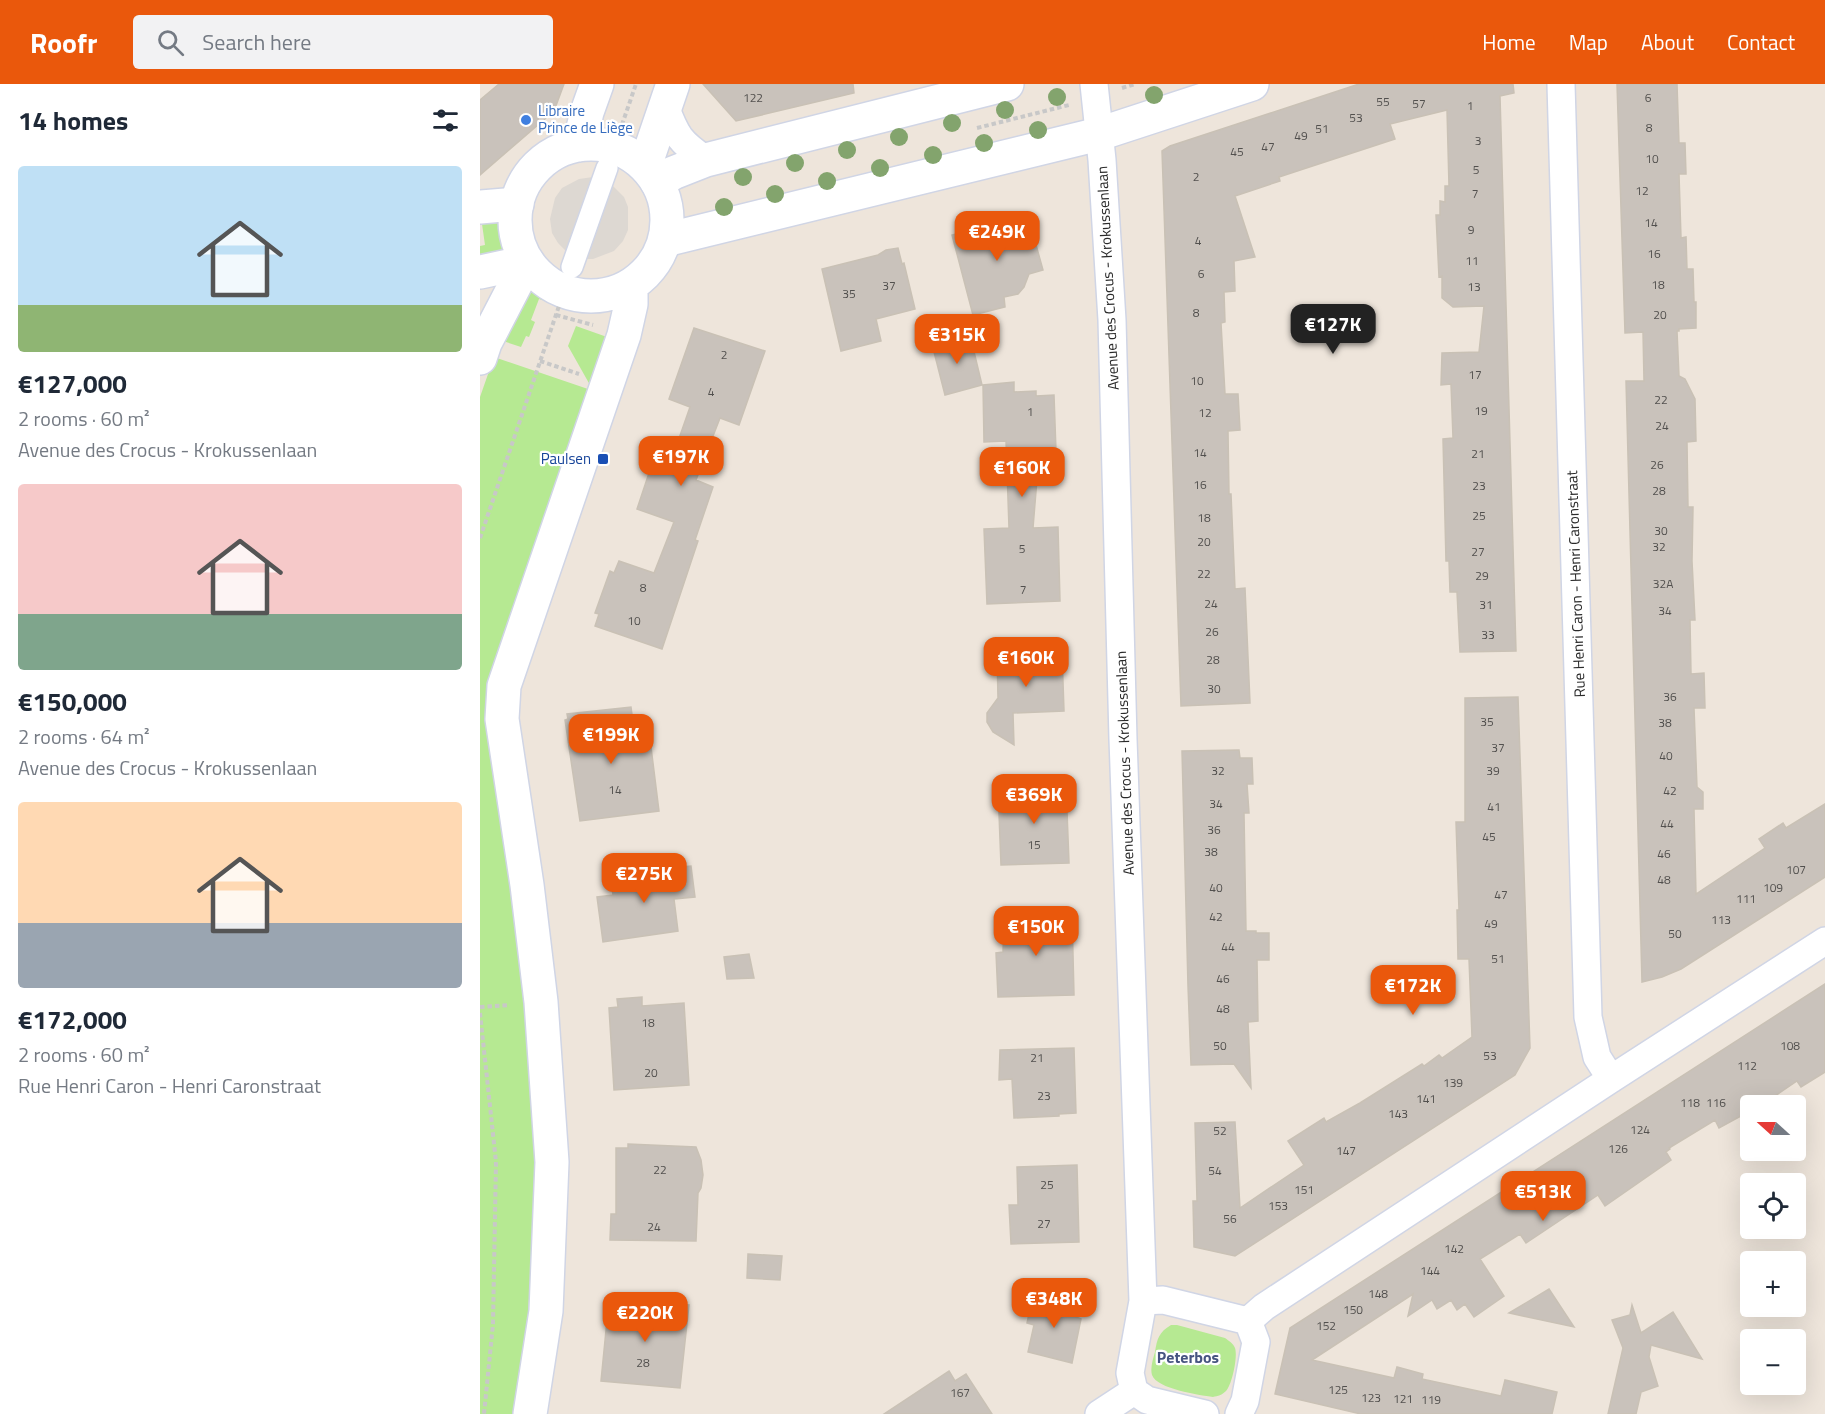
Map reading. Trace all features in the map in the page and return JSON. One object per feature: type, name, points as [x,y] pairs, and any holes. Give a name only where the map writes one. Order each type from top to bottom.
[{"type":"main road","points":[[579,145],[597,84]]},
{"type":"main road","points":[[651,174],[672,173],[706,160],[1007,84]]},
{"type":"main road","points":[[665,240],[1099,134],[1252,84]]},
{"type":"main road","points":[[651,174],[669,95]]},
{"type":"main road","points":[[598,144],[632,155],[651,174],[663,195],[667,210],[665,240],[658,257],[646,273],[631,285],[610,294],[586,297],[564,292],[536,274],[519,246],[515,225],[517,204],[525,182],[539,165],[556,152],[579,145],[598,144]]},
{"type":"main road","points":[[480,207],[517,204]]},
{"type":"main road","points":[[480,272],[527,262]]},
{"type":"main road","points":[[482,338],[527,262]]},
{"type":"main road","points":[[530,1414],[546,1311],[552,1162],[541,1002],[527,885],[502,719],[504,686],[624,335],[632,304],[631,285]]},
{"type":"street","name":"Avenue des Crocus - Krokussenlaan","points":[[1094,84],[1112,320],[1143,1301],[1130,1373],[1134,1391]]},
{"type":"street","name":"Rue Henri Caron - Henri Caronstraat","points":[[1561,84],[1588,1017],[1597,1057],[1611,1079]]},
{"type":"street","points":[[669,95],[672,126],[685,145],[706,160]]},
{"type":"street","points":[[572,267],[607,168]]},
{"type":"street","points":[[1248,1321],[1264,1307],[1825,941]]},
{"type":"street","points":[[1143,1301],[1163,1300],[1248,1321]]},
{"type":"street","points":[[1239,1414],[1245,1401],[1256,1342],[1248,1321]]},
{"type":"street","points":[[1099,1414],[1134,1391],[1147,1400],[1205,1414]]},
{"type":"path","points":[[617,139],[636,84]]},
{"type":"path","points":[[480,538],[560,303]]},
{"type":"path","points":[[556,315],[599,327]]},
{"type":"path","points":[[480,1012],[496,1162],[494,1324],[484,1414]]},
{"type":"green space","points":[[481,217],[500,224],[505,240],[501,253],[480,261],[480,246],[485,245]]},
{"type":"green space","points":[[537,287],[555,296],[552,303],[539,299],[531,320],[535,322],[529,337],[526,336],[521,347],[500,340],[529,288]]},
{"type":"green space","points":[[576,326],[607,337],[590,385],[568,346]]},
{"type":"green space","points":[[494,357],[588,389],[488,685],[488,740],[528,974],[538,1153],[528,1315],[517,1414],[480,1414],[480,397]]},
{"type":"green space","points":[[1171,1325],[1225,1338],[1233,1345],[1236,1352],[1234,1370],[1228,1388],[1220,1395],[1213,1397],[1179,1391],[1155,1380],[1151,1369],[1159,1336]]},
{"type":"shaded area","points":[[593,177],[610,183],[624,197],[628,207],[628,230],[623,241],[614,251],[593,259],[586,259],[582,270],[572,267],[567,252],[552,233],[550,219],[555,198],[562,188],[579,179]]},
{"type":"building","points":[[499,84],[564,84],[554,111],[480,175],[480,100]]},
{"type":"building","points":[[703,84],[853,84],[854,93],[736,121]]},
{"type":"building","points":[[1359,84],[1513,84],[1514,93],[1500,96],[1516,651],[1460,652],[1457,592],[1450,592],[1449,561],[1446,561],[1443,439],[1453,438],[1451,384],[1441,385],[1442,353],[1479,352],[1484,306],[1453,307],[1442,298],[1436,215],[1440,215],[1440,201],[1445,202],[1445,186],[1449,186],[1447,110],[1390,124],[1395,139],[1279,177],[1280,181],[1235,196],[1255,257],[1234,261],[1235,291],[1224,292],[1225,322],[1221,323],[1225,394],[1238,394],[1240,430],[1228,431],[1229,494],[1231,494],[1235,589],[1245,588],[1250,703],[1181,706],[1162,151],[1170,146]]},
{"type":"building","points":[[1617,84],[1677,84],[1679,143],[1685,143],[1686,174],[1679,174],[1681,238],[1686,237],[1687,269],[1693,269],[1696,328],[1677,331],[1679,376],[1685,379],[1695,399],[1696,441],[1687,442],[1688,507],[1693,507],[1692,561],[1695,620],[1690,620],[1691,674],[1704,673],[1705,708],[1694,708],[1697,787],[1703,792],[1703,809],[1694,809],[1696,894],[1765,848],[1759,839],[1783,823],[1786,828],[1825,804],[1825,877],[1681,969],[1642,982],[1626,381],[1644,381],[1643,332],[1625,333]]},
{"type":"building","points":[[1028,216],[1043,270],[1029,274],[1024,287],[1018,294],[1004,297],[1005,307],[973,315],[952,235]]},
{"type":"building","points":[[898,248],[915,309],[876,319],[881,341],[841,351],[822,269]]},
{"type":"building","points":[[694,328],[765,351],[739,425],[720,418],[696,480],[713,487],[695,540],[698,541],[662,649],[595,626],[599,614],[595,613],[610,571],[614,573],[619,561],[654,573],[674,522],[637,509],[652,464],[668,470],[690,407],[669,399]]},
{"type":"building","points":[[970,335],[982,385],[945,395],[932,344]]},
{"type":"building","points":[[1014,382],[1014,392],[1036,391],[1036,396],[1054,395],[1057,479],[1037,479],[1033,528],[1058,527],[1060,601],[987,604],[984,529],[1009,528],[1006,441],[984,442],[983,385]]},
{"type":"building","points":[[1048,650],[1048,653],[1062,653],[1064,711],[1013,713],[1014,745],[993,732],[987,722],[987,713],[998,698],[997,655],[1016,656],[1016,651]]},
{"type":"building","points":[[1518,697],[1530,1048],[1515,1075],[1235,1256],[1194,1247],[1193,1201],[1197,1201],[1195,1123],[1235,1122],[1240,1208],[1304,1165],[1288,1141],[1324,1118],[1326,1122],[1360,1103],[1422,1064],[1424,1066],[1439,1055],[1442,1058],[1472,1037],[1469,959],[1458,959],[1456,822],[1465,822],[1465,698]]},
{"type":"building","points":[[631,707],[634,730],[649,731],[659,811],[580,821],[565,720],[568,719],[567,714]]},
{"type":"building","points":[[1239,750],[1240,758],[1252,758],[1253,784],[1247,784],[1249,813],[1244,813],[1246,931],[1269,933],[1269,960],[1257,960],[1258,1021],[1248,1022],[1251,1088],[1234,1064],[1191,1065],[1188,986],[1182,751]]},
{"type":"building","points":[[1066,785],[1069,863],[1001,865],[998,788]]},
{"type":"building","points":[[691,866],[695,897],[674,899],[678,931],[603,942],[597,897],[613,895],[611,880]]},
{"type":"building","points":[[1072,914],[1074,995],[998,997],[996,953],[1003,952],[1004,916]]},
{"type":"building","points":[[749,954],[754,978],[727,979],[724,957]]},
{"type":"building","points":[[1825,984],[1825,1072],[1801,1087],[1797,1081],[1776,1095],[1740,1095],[1740,1116],[1719,1128],[1715,1120],[1669,1148],[1666,1152],[1671,1160],[1605,1206],[1598,1195],[1526,1243],[1520,1234],[1480,1259],[1504,1296],[1474,1317],[1465,1304],[1457,1310],[1451,1300],[1437,1309],[1432,1300],[1408,1316],[1413,1294],[1312,1360],[1394,1378],[1397,1367],[1423,1374],[1422,1379],[1501,1396],[1505,1380],[1557,1392],[1552,1414],[1361,1414],[1275,1394],[1290,1328]]},
{"type":"building","points":[[642,997],[642,1006],[684,1003],[689,1085],[614,1090],[609,1008],[618,1007],[617,999]]},
{"type":"building","points":[[1074,1048],[1076,1113],[1014,1118],[1012,1079],[999,1080],[1000,1050]]},
{"type":"building","points":[[628,1144],[696,1147],[703,1175],[698,1193],[696,1241],[610,1240],[611,1214],[616,1214],[616,1148],[628,1148]]},
{"type":"building","points":[[1077,1165],[1079,1242],[1011,1244],[1009,1205],[1018,1205],[1017,1167]]},
{"type":"building","points":[[748,1254],[782,1256],[780,1280],[747,1278]]},
{"type":"building","points":[[1549,1289],[1574,1327],[1509,1313]]},
{"type":"building","points":[[1033,1296],[1078,1306],[1076,1317],[1081,1319],[1072,1363],[1028,1352],[1034,1325],[1027,1323]]},
{"type":"building","points":[[624,1299],[689,1305],[680,1388],[601,1381],[609,1300],[624,1301]]},
{"type":"building","points":[[1632,1305],[1641,1333],[1673,1312],[1702,1359],[1651,1345],[1649,1357],[1658,1386],[1641,1392],[1636,1414],[1608,1414],[1623,1348],[1612,1320],[1630,1315]]},
{"type":"building","points":[[949,1371],[955,1381],[966,1374],[992,1414],[884,1414]]},
{"type":"place","name":"Libraire Prince de Liège","points":[[526,120]]},
{"type":"place","name":"Paulsen","points":[[603,459]]},
{"type":"district","name":"Peterbos","points":[[1188,1357]]}]
